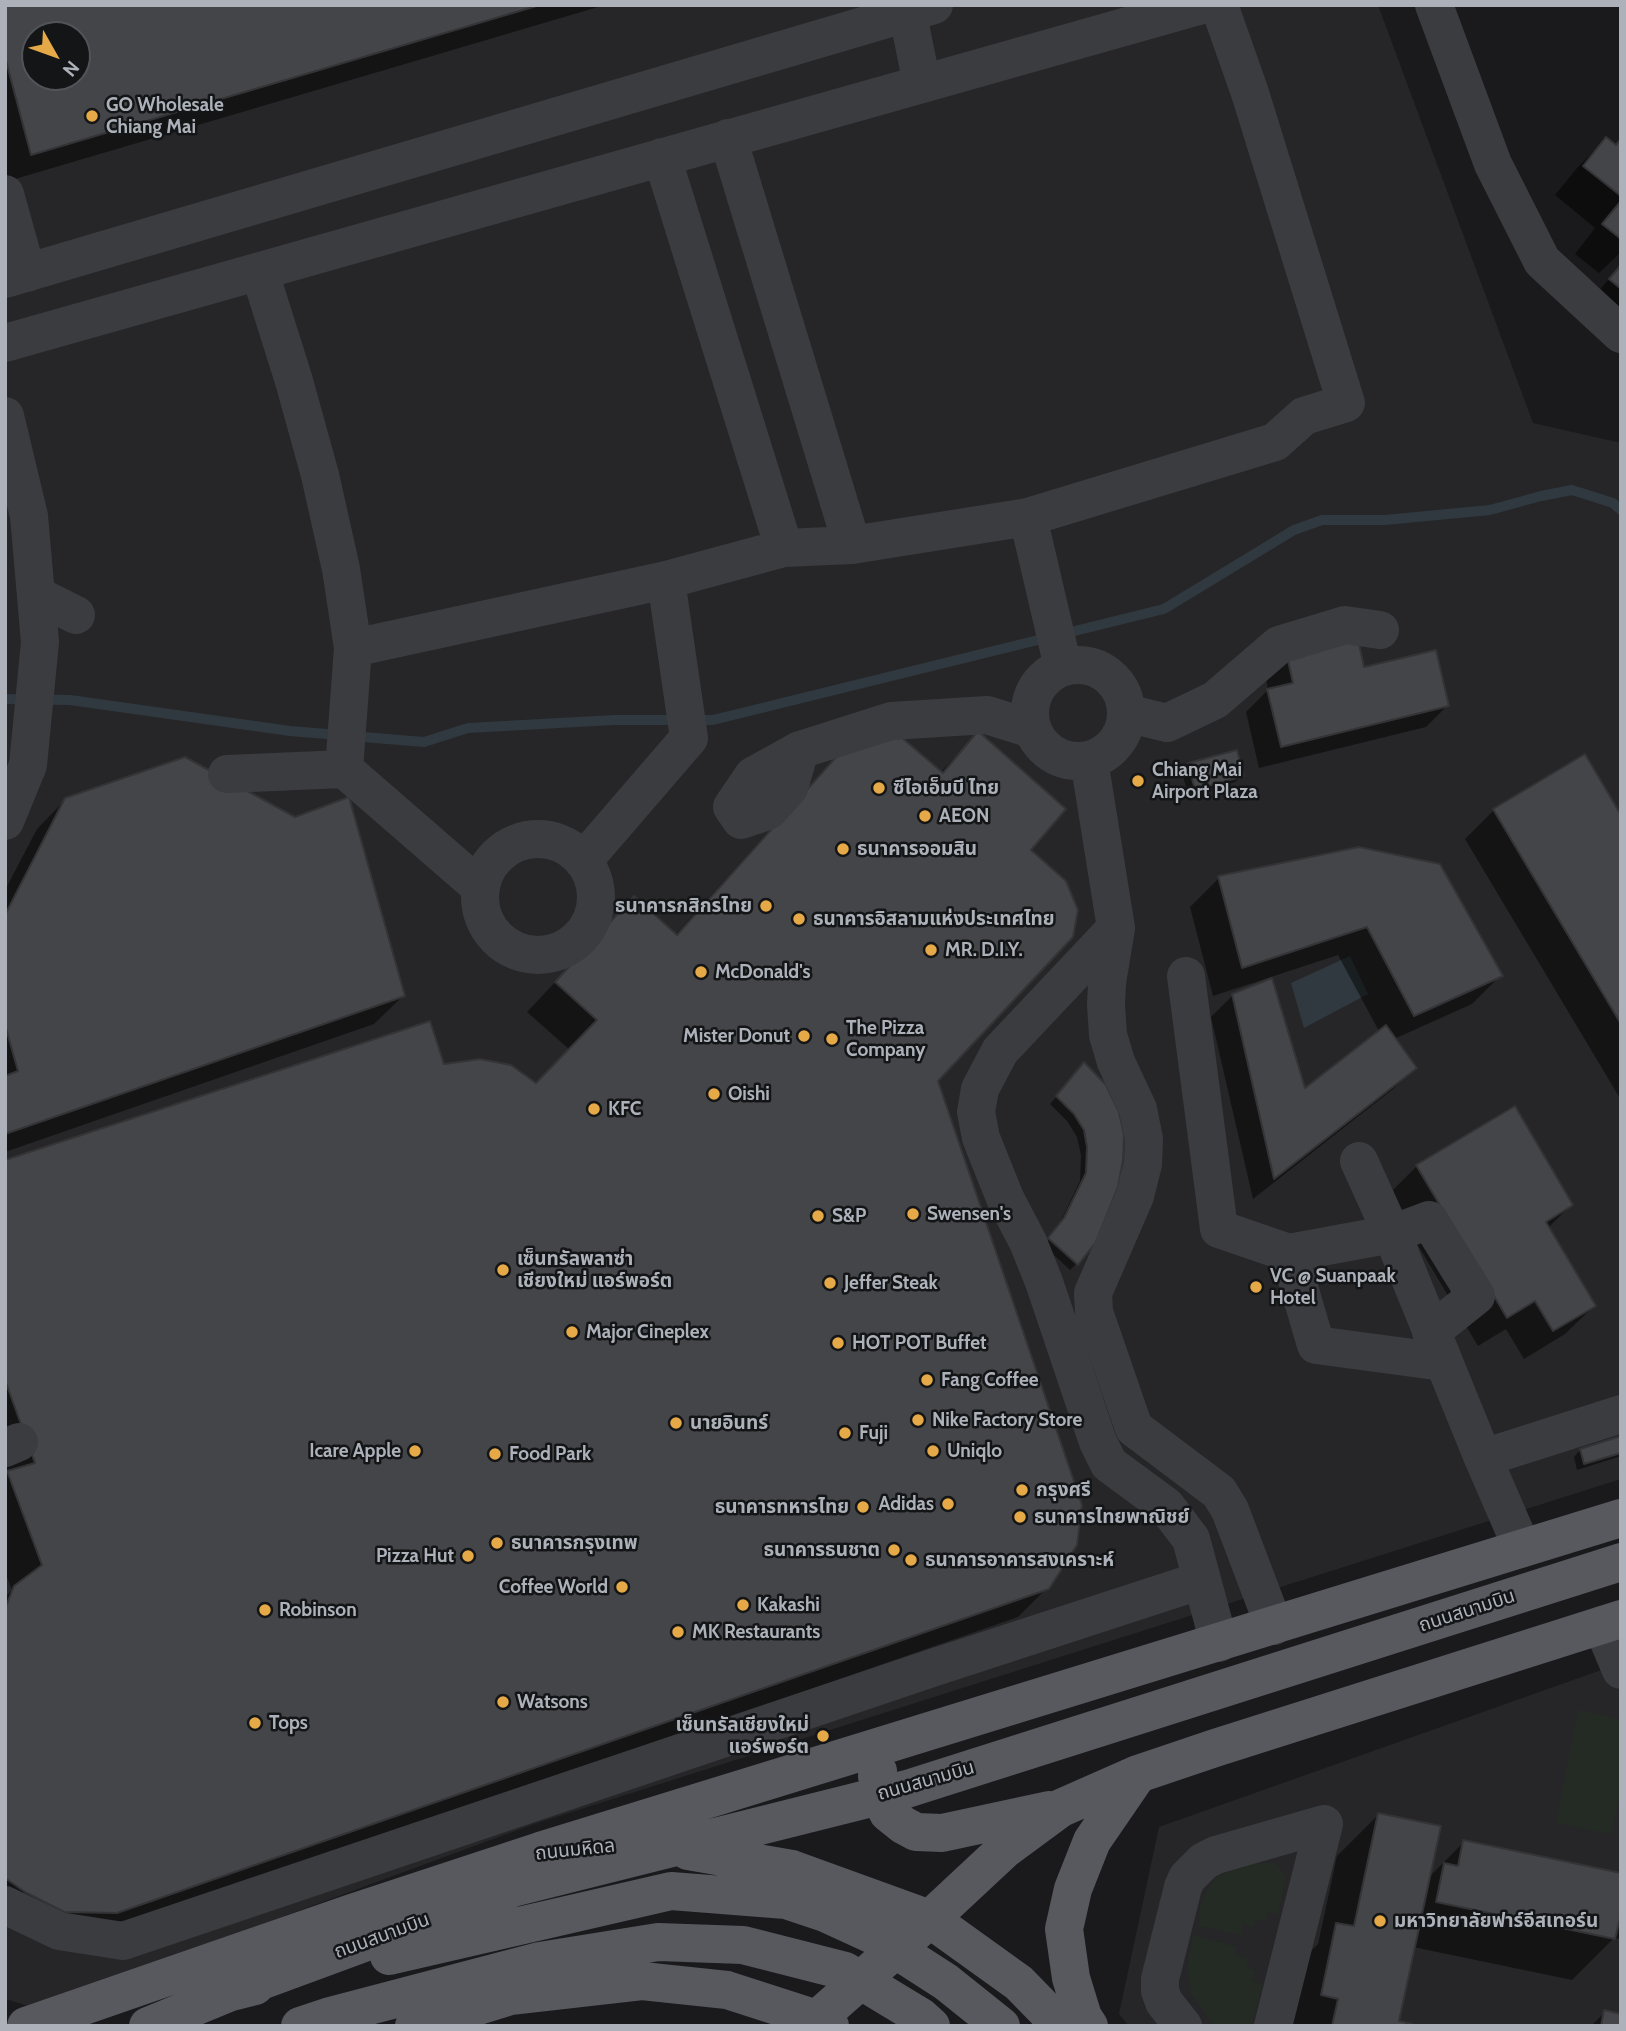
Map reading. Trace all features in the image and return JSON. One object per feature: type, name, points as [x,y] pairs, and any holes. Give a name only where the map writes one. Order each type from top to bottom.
[{"type":"main road","points":[[540,1851],[896,1746],[1621,1518]]},
{"type":"main road","name":"ถนนสนามบิน","points":[[231,1992],[516,1887],[907,1788],[1621,1562]]},
{"type":"main road","points":[[896,1746],[877,1776],[888,1813],[916,1832],[942,1833],[1061,1808],[1138,1774],[1611,1622]]},
{"type":"main road","points":[[817,2020],[782,1958],[792,1868],[843,1793],[896,1746]]},
{"type":"main road","points":[[1089,2026],[1083,2017],[1071,1978],[1064,1929],[1073,1889],[1092,1841],[1138,1774]]},
{"type":"main road","points":[[817,2020],[1004,1850],[1061,1808]]},
{"type":"main road","name":"ถนนมหิดล","points":[[24,2026],[540,1851],[624,1844],[696,1852],[792,1868],[930,1919],[1018,1983],[1061,2026]]},
{"type":"main road","points":[[148,2026],[231,1992],[671,1891],[786,1900],[825,1913],[873,1935],[946,1982],[1001,2026]]},
{"type":"main road","points":[[300,2026],[540,1961],[658,1942],[743,1945],[845,1970],[931,2026]]},
{"type":"main road","points":[[414,2026],[510,1996],[642,1981],[727,1990],[817,2020]]},
{"type":"main road","points":[[5,2021],[24,2026]]},
{"type":"lane","points":[[5,343],[1202,5]]},
{"type":"lane","points":[[352,648],[666,580],[784,548],[852,545],[1028,517],[1275,442],[1304,416],[1346,403],[1250,93],[1219,5]]},
{"type":"lane","points":[[1434,5],[1493,164],[1542,261],[1621,334]]},
{"type":"lane","points":[[5,194],[16,276],[916,8],[922,84]]},
{"type":"lane","points":[[728,138],[852,545]]},
{"type":"lane","points":[[662,157],[784,548]]},
{"type":"lane","points":[[260,273],[295,381],[341,569],[352,648],[344,769]]},
{"type":"lane","points":[[5,416],[29,516],[40,642],[28,765],[5,821]]},
{"type":"lane","points":[[1028,517],[1063,667]]},
{"type":"lane","points":[[583,861],[689,738],[666,580]]},
{"type":"lane","points":[[36,595],[76,615]]},
{"type":"lane","points":[[1126,713],[1167,723],[1215,700],[1279,645],[1345,625],[1380,630]]},
{"type":"lane","points":[[1080,664],[1096,667],[1110,677],[1121,690],[1126,706],[1125,723],[1119,739],[1107,751],[1089,760],[1072,761],[1056,756],[1042,746],[1030,723],[1030,705],[1035,690],[1046,676],[1063,667],[1080,664]]},
{"type":"lane","points":[[800,750],[891,721],[987,715],[1032,729]]},
{"type":"lane","points":[[1089,760],[1116,928],[1107,983],[1108,1035],[1116,1062],[1138,1109],[1144,1139],[1143,1164],[1135,1196],[1093,1293],[1094,1312],[1134,1428],[1219,1492],[1230,1510],[1274,1626]]},
{"type":"lane","points":[[227,774],[344,769],[481,888]]},
{"type":"lane","points":[[544,839],[563,845],[583,861],[593,878],[596,898],[592,919],[581,936],[554,953],[533,956],[514,951],[497,939],[483,917],[480,897],[483,877],[493,860],[505,849],[524,840],[544,839]]},
{"type":"lane","points":[[1116,928],[1000,1051],[980,1089],[976,1112],[981,1138],[1044,1282],[1098,1442],[1109,1464],[1166,1506],[1191,1539],[1219,1643]]},
{"type":"lane","points":[[1186,975],[1219,1229],[1289,1253],[1392,1234],[1429,1220],[1476,1296],[1437,1347]]},
{"type":"lane","points":[[1359,1161],[1522,1548]]},
{"type":"lane","points":[[1289,1253],[1316,1345],[1437,1347]]},
{"type":"lane","points":[[1483,1458],[1621,1414]]},
{"type":"lane","points":[[5,1905],[59,1931],[123,1941],[932,1668],[1202,1580]]},
{"type":"lane","points":[[1611,1622],[1621,1670]]},
{"type":"lane","points":[[1182,2026],[1164,2002],[1160,1979],[1187,1878],[1204,1861],[1228,1850],[1324,1824],[1273,2026]]},
{"type":"lane","points":[[333,1871],[352,1913]]},
{"type":"shaded area","name":"เซ็นทรัลพลาซ่า เชียงใหม่ แอร์พอร์ต","points":[[5,5],[1378,5],[1533,423],[1621,443],[1621,1479],[534,1824],[35,2008],[5,1999]]},
{"type":"shaded area","points":[[1350,956],[1368,994],[1304,1028],[1291,983]]},
{"type":"shaded area","name":"มหาวิทยาลัยฟาร์อีสเทอร์น","points":[[1621,1663],[1621,2026],[1129,2026],[1119,2014],[1159,1827]]},
{"type":"shaded area","points":[[1578,1710],[1621,1719],[1621,1788],[1611,1834],[1556,1823]]},
{"type":"shaded area","points":[[1273,1862],[1286,1878],[1278,1914],[1267,1912],[1265,1921],[1256,1919],[1254,1927],[1243,1925],[1241,1935],[1199,1926],[1200,1905],[1215,1878],[1244,1865]]},
{"type":"shaded area","points":[[1193,1935],[1237,1947],[1235,1955],[1248,1959],[1246,1968],[1255,1970],[1252,1981],[1263,1984],[1251,2026],[1214,2026],[1191,1993],[1187,1970]]},
{"type":"building","name":"GO Wholesale Chiang Mai","points":[[5,5],[540,5],[31,155],[5,57]]},
{"type":"building","points":[[1606,137],[1616,145],[1621,139],[1621,196],[1583,166]]},
{"type":"building","points":[[1621,201],[1621,239],[1602,224]]},
{"type":"building","points":[[1621,265],[1621,289],[1609,279]]},
{"type":"building","points":[[1358,639],[1364,667],[1436,650],[1449,706],[1281,747],[1267,689],[1293,683],[1287,656]]},
{"type":"building","name":"เซ็นทรัลพลาซ่า เชียงใหม่ แอร์พอร์ต","points":[[894,731],[943,773],[978,731],[1066,809],[1031,850],[1066,881],[1078,910],[1073,937],[938,1081],[1082,1505],[1077,1545],[1049,1589],[117,1913],[64,1912],[25,1892],[5,1878],[5,1609],[14,1586],[42,1565],[7,1471],[35,1463],[5,1380],[5,1160],[430,1021],[444,1064],[480,1059],[511,1065],[536,1083],[597,1020],[555,982],[634,896],[677,935],[855,736]]},
{"type":"building","points":[[1237,750],[1244,776],[1195,790],[1188,763]]},
{"type":"building","points":[[1585,754],[1621,815],[1621,1024],[1493,809]]},
{"type":"building","points":[[185,757],[295,817],[349,797],[405,996],[5,1134],[5,1076],[18,1071],[5,1025],[5,915],[65,798]]},
{"type":"building","points":[[1359,847],[1440,864],[1503,976],[1414,1016],[1367,927],[1242,968],[1218,876]]},
{"type":"building","points":[[1272,978],[1305,1088],[1386,1025],[1417,1068],[1274,1179],[1232,994]]},
{"type":"building","points":[[1084,1062],[1106,1085],[1119,1112],[1124,1135],[1118,1187],[1096,1242],[1078,1265],[1048,1238],[1064,1218],[1086,1173],[1087,1147],[1084,1130],[1074,1114],[1056,1096]]},
{"type":"building","points":[[1515,1106],[1573,1205],[1546,1222],[1596,1306],[1553,1331],[1535,1301],[1507,1318],[1416,1165]]},
{"type":"building","points":[[1621,1436],[1621,1453],[1584,1464],[1580,1449]]},
{"type":"building","points":[[1378,1813],[1441,1826],[1399,2021],[1419,2026],[1332,2026],[1338,1999],[1321,1995],[1336,1923],[1354,1926]]},
{"type":"building","points":[[1463,1840],[1621,1873],[1621,1914],[1615,1939],[1436,1902],[1444,1863],[1458,1866]]},
{"type":"building","points":[[1604,2010],[1621,2014],[1621,2026],[1601,2026]]},
{"type":"waterway","points":[[5,699],[70,700],[290,731],[424,742],[468,728],[614,720],[713,720],[1164,609],[1294,530],[1322,520],[1385,520],[1490,510],[1572,490],[1613,503],[1621,510]]},
{"type":"place","name":"GO Wholesale Chiang Mai","points":[[92,116]]},
{"type":"place","name":"Chiang Mai Airport Plaza","points":[[1138,781]]},
{"type":"place","name":"ซีไอเอ็มบี ไทย","points":[[879,788]]},
{"type":"place","name":"AEON","points":[[925,816]]},
{"type":"place","name":"ธนาคารออมสิน","points":[[843,849]]},
{"type":"place","name":"ธนาคารกสิกรไทย","points":[[766,906]]},
{"type":"place","name":"ธนาคารอิสลามแห่งประเทศไทย","points":[[799,919]]},
{"type":"place","name":"MR. D.I.Y.","points":[[931,950]]},
{"type":"place","name":"McDonald's","points":[[701,972]]},
{"type":"place","name":"Mister Donut","points":[[804,1036]]},
{"type":"place","name":"The Pizza Company","points":[[832,1039]]},
{"type":"place","name":"Oishi","points":[[714,1094]]},
{"type":"place","name":"KFC","points":[[594,1109]]},
{"type":"place","name":"Swensen's","points":[[913,1214]]},
{"type":"place","name":"S&P","points":[[818,1216]]},
{"type":"place","name":"เซ็นทรัลพลาซ่า เชียงใหม่ แอร์พอร์ต","points":[[503,1270]]},
{"type":"place","name":"Jeffer Steak","points":[[830,1283]]},
{"type":"place","name":"VC @ Suanpaak Hotel","points":[[1256,1287]]},
{"type":"place","name":"Major Cineplex","points":[[572,1332]]},
{"type":"place","name":"HOT POT Buffet","points":[[838,1343]]},
{"type":"place","name":"Fang Coffee","points":[[927,1380]]},
{"type":"place","name":"Nike Factory Store","points":[[918,1420]]},
{"type":"place","name":"นายอินทร์","points":[[676,1423]]},
{"type":"place","name":"Fuji","points":[[845,1433]]},
{"type":"place","name":"Icare Apple","points":[[415,1451]]},
{"type":"place","name":"Uniqlo","points":[[933,1451]]},
{"type":"place","name":"Food Park","points":[[495,1454]]},
{"type":"place","name":"กรุงศรี","points":[[1022,1490]]},
{"type":"place","name":"Adidas","points":[[948,1504]]},
{"type":"place","name":"ธนาคารทหารไทย","points":[[863,1507]]},
{"type":"place","name":"ธนาคารไทยพาณิชย์","points":[[1020,1517]]},
{"type":"place","name":"ธนาคารกรุงเทพ","points":[[497,1543]]},
{"type":"place","name":"ธนาคารธนชาต","points":[[894,1550]]},
{"type":"place","name":"Pizza Hut","points":[[468,1556]]},
{"type":"place","name":"ธนาคารอาคารสงเคราะห์","points":[[911,1560]]},
{"type":"place","name":"Coffee World","points":[[622,1587]]},
{"type":"place","name":"Kakashi","points":[[743,1605]]},
{"type":"place","name":"Robinson","points":[[265,1610]]},
{"type":"place","name":"MK Restaurants","points":[[678,1632]]},
{"type":"place","name":"Watsons","points":[[503,1702]]},
{"type":"place","name":"Tops","points":[[255,1723]]},
{"type":"place","name":"เซ็นทรัลเชียงใหม่ แอร์พอร์ต","points":[[823,1736]]},
{"type":"place","name":"มหาวิทยาลัยฟาร์อีสเทอร์น","points":[[1380,1921]]}]
